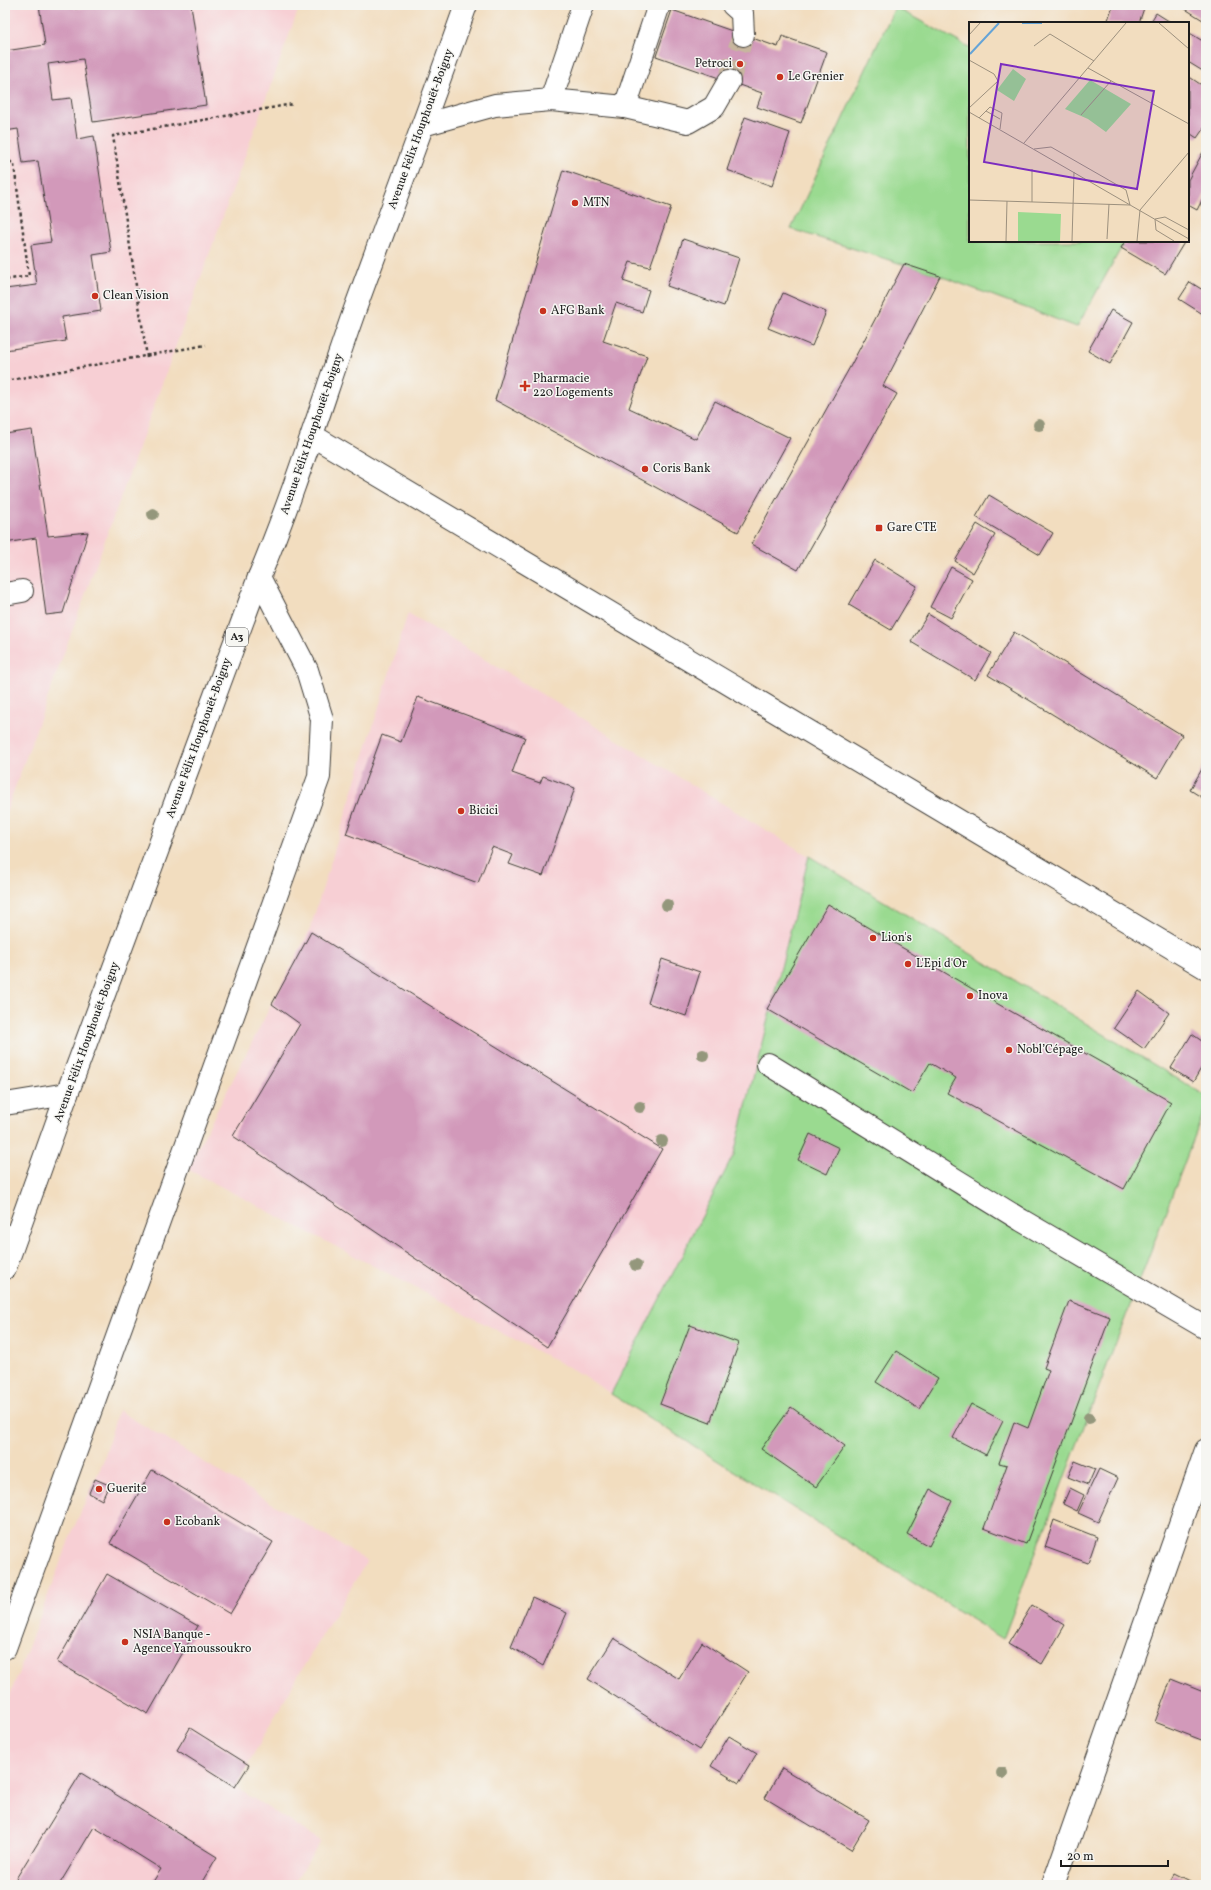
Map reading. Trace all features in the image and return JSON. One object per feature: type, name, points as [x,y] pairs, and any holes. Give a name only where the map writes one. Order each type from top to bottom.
[{"type":"main road","name":"Avenue Félix Houphouët-Boigny","points":[[5,1268],[67,1094],[259,577],[277,535],[313,436],[355,311],[466,5]]},
{"type":"main road","points":[[551,100],[583,5]]},
{"type":"main road","points":[[625,107],[659,5]]},
{"type":"main road","points":[[733,5],[742,13],[743,35]]},
{"type":"main road","points":[[423,124],[495,105],[551,100],[625,107],[688,122],[714,107],[728,81]]},
{"type":"main road","points":[[313,436],[1206,968]]},
{"type":"main road","points":[[5,1648],[319,777],[322,719],[307,670],[259,577]]},
{"type":"main road","points":[[768,1064],[1021,1220],[1206,1328]]},
{"type":"main road","points":[[5,1104],[67,1094]]},
{"type":"main road","points":[[1053,1885],[1206,1450]]},
{"type":"path","points":[[147,357],[113,136],[293,104]]},
{"type":"path","points":[[5,157],[14,165],[29,276],[5,280]]},
{"type":"path","points":[[5,381],[147,357],[206,345]]},
{"type":"shaded area","points":[[5,5],[300,5],[5,815]]},
{"type":"shaded area","points":[[408,613],[809,856],[734,1154],[611,1394],[581,1374],[187,1169],[310,929]]},
{"type":"shaded area","points":[[118,1410],[367,1561],[296,1679],[235,1787],[321,1841],[293,1885],[5,1885],[5,1708],[72,1532],[103,1462]]},
{"type":"green space","points":[[895,7],[969,47],[969,242],[1124,242],[1077,327],[940,276],[791,229]]},
{"type":"green space","points":[[809,856],[1206,1096],[1206,1106],[1003,1639],[611,1394],[734,1154]]},
{"type":"building","points":[[39,5],[74,5],[75,9],[100,5],[191,5],[206,105],[93,122],[83,59],[48,64],[53,100],[71,98],[77,139],[94,136],[111,252],[93,255],[101,311],[62,317],[66,341],[5,350],[5,289],[37,285],[31,245],[51,242],[38,161],[23,163],[18,129],[5,131],[5,51],[45,45]]},
{"type":"building","points":[[1113,5],[1145,5],[1139,22],[1107,22]]},
{"type":"building","points":[[1179,5],[1206,5],[1206,22]]},
{"type":"building","points":[[672,10],[778,47],[782,36],[827,52],[801,123],[757,107],[762,93],[656,56]]},
{"type":"building","points":[[1156,13],[1170,22],[1151,22]]},
{"type":"building","points":[[1189,33],[1206,43],[1206,73],[1189,63]]},
{"type":"building","points":[[1189,77],[1206,88],[1206,125],[1197,138],[1189,133]]},
{"type":"building","points":[[745,117],[790,133],[772,186],[727,170]]},
{"type":"building","points":[[1203,152],[1206,153],[1206,192],[1197,210],[1189,206],[1189,178]]},
{"type":"building","points":[[563,170],[671,207],[650,267],[630,262],[623,281],[649,290],[642,312],[616,303],[603,341],[647,356],[629,408],[696,439],[715,401],[790,438],[738,532],[495,400]]},
{"type":"building","points":[[1206,197],[1206,208],[1201,205]]},
{"type":"building","points":[[683,239],[739,258],[724,306],[667,286]]},
{"type":"building","points":[[1124,242],[1184,242],[1165,274],[1121,248]]},
{"type":"building","points":[[904,264],[940,276],[883,386],[897,394],[798,570],[751,544],[850,367]]},
{"type":"building","points":[[1190,282],[1206,292],[1206,316],[1179,299]]},
{"type":"building","points":[[783,293],[826,312],[812,346],[768,328]]},
{"type":"building","points":[[1111,310],[1133,322],[1110,364],[1088,351]]},
{"type":"building","points":[[32,430],[48,536],[88,532],[63,613],[46,615],[36,538],[5,543],[5,434]]},
{"type":"building","points":[[989,495],[1053,533],[1040,555],[976,517]]},
{"type":"building","points":[[977,524],[995,535],[973,573],[955,561]]},
{"type":"building","points":[[875,560],[917,586],[891,630],[849,605]]},
{"type":"building","points":[[951,567],[972,579],[951,618],[930,607]]},
{"type":"building","points":[[928,614],[991,653],[975,680],[911,642]]},
{"type":"building","points":[[1014,632],[1182,735],[1157,778],[988,675]]},
{"type":"building","name":"Bicici","points":[[418,697],[525,737],[512,773],[540,783],[543,776],[575,788],[543,876],[509,864],[513,855],[492,847],[478,883],[346,834],[382,735],[401,742]]},
{"type":"building","points":[[1206,762],[1206,800],[1190,790]]},
{"type":"building","points":[[828,904],[998,1004],[1171,1102],[1124,1189],[947,1093],[956,1078],[930,1063],[912,1093],[767,1009]]},
{"type":"building","points":[[311,932],[662,1149],[547,1347],[233,1136],[300,1024],[272,1004]]},
{"type":"building","points":[[662,959],[700,972],[686,1016],[648,1003]]},
{"type":"building","points":[[1139,991],[1169,1013],[1144,1049],[1114,1028]]},
{"type":"building","points":[[1192,1034],[1206,1044],[1206,1060],[1193,1082],[1171,1068]]},
{"type":"building","points":[[810,1134],[839,1148],[827,1174],[798,1160]]},
{"type":"building","points":[[1069,1301],[1110,1317],[1026,1544],[984,1528],[1007,1465],[999,1463],[1014,1422],[1028,1428],[1049,1370],[1044,1368]]},
{"type":"building","points":[[690,1325],[739,1343],[710,1423],[660,1404]]},
{"type":"building","points":[[896,1351],[938,1378],[919,1409],[876,1382]]},
{"type":"building","points":[[971,1404],[1003,1421],[986,1455],[953,1438]]},
{"type":"building","points":[[791,1407],[845,1446],[816,1487],[761,1449]]},
{"type":"building","points":[[1075,1461],[1095,1469],[1088,1485],[1068,1477]]},
{"type":"building","points":[[1099,1469],[1118,1478],[1098,1522],[1078,1513]]},
{"type":"building","points":[[152,1470],[273,1542],[230,1614],[110,1543]]},
{"type":"building","name":"Guerite","points":[[95,1479],[109,1485],[102,1500],[89,1493]]},
{"type":"building","points":[[1070,1488],[1084,1495],[1077,1511],[1063,1504]]},
{"type":"building","points":[[930,1489],[952,1501],[929,1546],[907,1534]]},
{"type":"building","points":[[1054,1520],[1097,1537],[1088,1563],[1045,1547]]},
{"type":"building","points":[[107,1574],[198,1626],[148,1714],[57,1662]]},
{"type":"building","points":[[532,1597],[567,1613],[543,1666],[511,1647]]},
{"type":"building","points":[[1032,1605],[1065,1625],[1042,1664],[1008,1644]]},
{"type":"building","points":[[614,1638],[679,1679],[702,1642],[748,1672],[699,1750],[588,1679]]},
{"type":"building","points":[[1171,1679],[1206,1693],[1206,1735],[1204,1741],[1155,1722]]},
{"type":"building","points":[[190,1728],[249,1765],[235,1787],[177,1750]]},
{"type":"building","points":[[729,1736],[757,1753],[739,1783],[711,1766]]},
{"type":"building","points":[[782,1768],[869,1820],[851,1850],[765,1798]]},
{"type":"building","points":[[81,1773],[217,1857],[200,1885],[151,1885],[161,1869],[94,1827],[59,1885],[12,1885]]},
{"type":"building","points":[[1174,1874],[1196,1885],[1168,1885]]},
{"type":"tunnel","points":[[729,81],[743,35]]},
{"type":"place","name":"Petroci","points":[[740,64]]},
{"type":"place","name":"Le Grenier","points":[[780,77]]},
{"type":"place","name":"MTN","points":[[575,203]]},
{"type":"place","name":"Clean Vision","points":[[95,296]]},
{"type":"place","name":"AFG Bank","points":[[543,311]]},
{"type":"place","name":"Pharmacie 220 Logements","points":[[525,386]]},
{"type":"place","name":"Coris Bank","points":[[645,469]]},
{"type":"place","name":"Gare CTE","points":[[879,528]]},
{"type":"place","name":"Bicici","points":[[461,811]]},
{"type":"place","name":"Lion's","points":[[873,938]]},
{"type":"place","name":"L'Epi d'Or","points":[[908,964]]},
{"type":"place","name":"Inova","points":[[970,996]]},
{"type":"place","name":"Nobl’Cépage","points":[[1009,1050]]},
{"type":"place","name":"Guerite","points":[[99,1489]]},
{"type":"place","name":"Ecobank","points":[[167,1522]]},
{"type":"place","name":"NSIA Banque - Agence Yamoussoukro","points":[[125,1642]]}]
